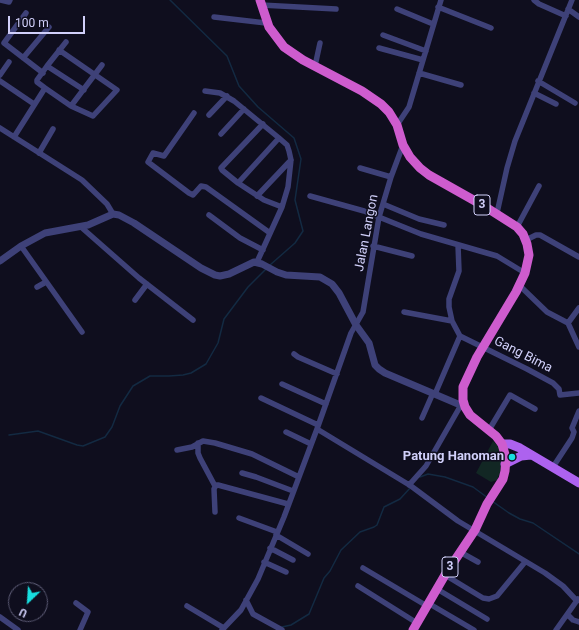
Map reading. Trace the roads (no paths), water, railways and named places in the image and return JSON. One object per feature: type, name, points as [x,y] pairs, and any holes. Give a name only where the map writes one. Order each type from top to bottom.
[{"type":"highway","name":"3","points":[[260,3],[266,23],[284,47],[290,52],[372,97],[389,112],[397,125],[403,145],[414,163],[429,175],[497,213],[517,227],[526,240],[529,255],[525,273],[519,286],[482,347],[464,382],[462,393],[463,406],[470,415],[490,430],[502,444],[506,458],[503,479],[496,489],[475,530],[445,574],[415,626]]},
{"type":"main road","points":[[502,444],[515,446],[579,483]]},
{"type":"main road","points":[[506,464],[521,456],[531,455]]},
{"type":"street","points":[[0,0],[8,2],[10,0]]},
{"type":"street","points":[[397,125],[409,106],[441,0]]},
{"type":"street","points":[[534,0],[539,4],[566,16]]},
{"type":"street","points":[[497,213],[510,153],[572,0]]},
{"type":"street","points":[[260,3],[336,9]]},
{"type":"street","points":[[438,7],[491,28]]},
{"type":"street","points":[[396,9],[434,24]]},
{"type":"street","points":[[568,9],[579,17]]},
{"type":"street","points":[[26,13],[2,42],[42,72]]},
{"type":"street","points":[[214,17],[266,23]]},
{"type":"street","points":[[23,58],[49,27]]},
{"type":"street","points":[[383,34],[426,51]]},
{"type":"street","points":[[59,50],[116,90],[93,116],[71,106],[37,82],[42,72],[59,50],[66,42]]},
{"type":"street","points":[[315,66],[320,42]]},
{"type":"street","points":[[379,48],[423,60]]},
{"type":"street","points":[[0,75],[8,62]]},
{"type":"street","points":[[71,106],[102,65]]},
{"type":"street","points":[[47,66],[84,90]]},
{"type":"street","points":[[419,73],[461,85]]},
{"type":"street","points":[[0,81],[34,104]]},
{"type":"street","points":[[538,81],[575,103]]},
{"type":"street","points":[[14,137],[44,88]]},
{"type":"street","points":[[205,91],[214,91],[227,96],[280,138],[287,146],[291,160],[290,179],[282,207],[263,250],[260,263]]},
{"type":"street","points":[[534,93],[556,104]]},
{"type":"street","points":[[209,115],[227,96]]},
{"type":"street","points":[[221,134],[244,109]]},
{"type":"street","points":[[194,113],[164,156],[154,153],[148,162],[189,193],[193,194],[201,186],[206,187],[270,233]]},
{"type":"street","points":[[262,124],[221,166],[222,170],[257,196],[282,207]]},
{"type":"street","points":[[0,128],[82,180],[107,204],[113,214]]},
{"type":"street","points":[[39,153],[53,129]]},
{"type":"street","points":[[238,183],[280,138]]},
{"type":"street","name":"Jalan Langon","points":[[223,629],[241,610],[258,578],[277,534],[318,427],[351,333],[362,315],[379,217],[391,177],[403,145]]},
{"type":"street","points":[[257,196],[291,160]]},
{"type":"street","points":[[360,168],[391,177]]},
{"type":"street","points":[[517,227],[539,186]]},
{"type":"street","points":[[310,196],[364,211],[421,234],[497,256],[525,273]]},
{"type":"street","points":[[383,204],[419,219],[444,225]]},
{"type":"street","points":[[0,261],[45,232],[80,227],[95,223],[102,218],[113,214],[120,215],[134,223],[209,273],[220,276],[229,274],[248,264],[260,263],[286,275],[320,277],[327,280],[339,293],[356,326],[369,343],[375,365],[379,369],[385,373],[463,406],[412,487]]},
{"type":"street","points":[[209,215],[240,238],[263,250]]},
{"type":"street","points":[[80,227],[147,284],[193,320]]},
{"type":"street","points":[[526,240],[536,235],[540,235],[579,257]]},
{"type":"street","points":[[422,418],[460,336],[452,321],[449,303],[459,271],[458,245]]},
{"type":"street","points":[[22,246],[82,332]]},
{"type":"street","points":[[373,246],[412,256]]},
{"type":"street","points":[[37,287],[46,282]]},
{"type":"street","points":[[135,300],[147,284]]},
{"type":"street","points":[[519,286],[547,312],[568,323],[579,347]]},
{"type":"street","points":[[568,323],[579,308]]},
{"type":"street","points":[[404,312],[452,321]]},
{"type":"street","points":[[351,316],[356,317],[362,315]]},
{"type":"street","name":"Gang Bima","points":[[460,336],[527,368],[553,383],[559,389],[560,395],[579,393]]},
{"type":"street","points":[[294,354],[337,374]]},
{"type":"street","points":[[282,384],[326,404]]},
{"type":"street","points":[[490,430],[510,395],[535,408]]},
{"type":"street","points":[[261,398],[318,427],[412,487],[458,521],[545,573],[563,586],[578,600],[556,630]]},
{"type":"street","points":[[553,467],[572,438],[574,432],[572,428],[579,412]]},
{"type":"street","points":[[286,432],[311,444]]},
{"type":"street","points":[[177,450],[203,442],[215,443],[236,448],[263,458],[299,476]]},
{"type":"street","points":[[198,443],[198,453],[215,486],[215,512]]},
{"type":"street","points":[[242,473],[293,491]]},
{"type":"street","points":[[215,486],[218,485],[288,504]]},
{"type":"street","points":[[239,518],[277,534],[308,554]]},
{"type":"street","points":[[270,548],[293,560]]},
{"type":"street","points":[[460,552],[478,562]]},
{"type":"street","points":[[264,562],[286,572]]},
{"type":"street","points":[[445,574],[472,592],[483,598],[489,599],[497,596],[526,562]]},
{"type":"street","points":[[363,568],[474,630]]},
{"type":"street","points":[[358,586],[415,626]]},
{"type":"street","points":[[437,589],[487,619]]},
{"type":"street","points":[[246,600],[253,614],[280,629]]},
{"type":"street","points":[[76,603],[88,612],[80,630]]},
{"type":"street","points":[[187,606],[223,629]]},
{"type":"street","points":[[568,615],[573,620],[579,622]]},
{"type":"street","points":[[0,617],[18,630]]},
{"type":"waterway","points":[[170,0],[227,56],[239,86],[258,107],[294,138],[301,159],[295,200],[303,231],[295,243],[270,265]]},
{"type":"waterway","points":[[9,435],[38,431],[83,446],[105,437],[112,427],[120,406],[133,386],[150,376],[183,375],[191,373],[206,364],[218,343],[224,319],[248,287],[266,269]]},
{"type":"waterway","points":[[420,477],[428,474],[445,477],[473,487],[488,498]]},
{"type":"waterway","points":[[282,627],[291,625],[309,614],[324,578],[330,571],[341,550],[360,532],[377,525],[384,507],[400,499],[411,487]]},
{"type":"waterway","points":[[492,501],[520,519],[533,523],[579,554]]},
{"type":"place","name":"Patung Hanoman","points":[[512,457]]}]
